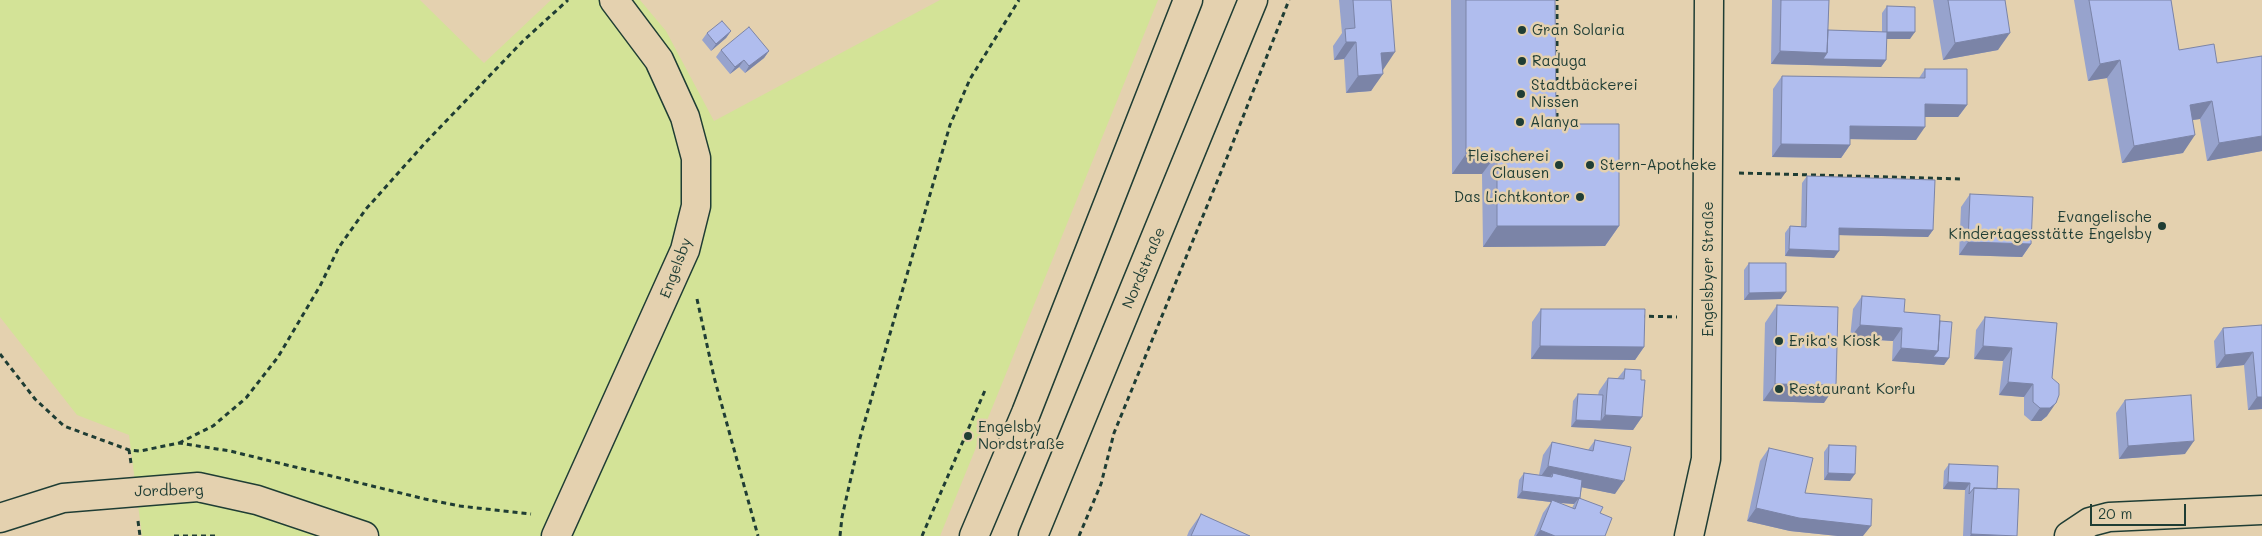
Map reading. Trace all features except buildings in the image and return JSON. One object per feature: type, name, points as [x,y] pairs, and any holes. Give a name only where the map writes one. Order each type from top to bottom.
[{"type":"street","name":"Engelsby","points":[[558,531],[685,250],[696,206],[696,158],[685,117],[659,60],[614,0]]},
{"type":"street","points":[[974,536],[1026,413],[1188,0]]},
{"type":"street","name":"Nordstraße","points":[[1033,536],[1253,0]]},
{"type":"street","name":"Engelsbyer Straße","points":[[1689,536],[1706,459],[1709,0]]},
{"type":"street","name":"Jordberg","points":[[0,518],[64,498],[198,487],[257,500],[364,536]]},
{"type":"street","points":[[2069,536],[2090,522],[2109,517],[2262,510]]},
{"type":"path","points":[[0,354],[35,399],[64,426],[129,450],[140,451],[179,443],[213,426],[246,398],[278,357],[320,286],[339,247],[366,209],[426,142],[540,25],[568,0]]},
{"type":"path","points":[[840,536],[842,517],[860,438],[950,125],[970,79],[1018,0]]},
{"type":"path","points":[[1079,536],[1101,484],[1114,433],[1228,155],[1289,0]]},
{"type":"path","points":[[1557,0],[1557,133]]},
{"type":"path","points":[[1708,172],[1963,179]]},
{"type":"path","points":[[696,295],[714,377],[758,536]]},
{"type":"path","points":[[1633,316],[1707,317]]},
{"type":"path","points":[[922,536],[986,388]]},
{"type":"path","points":[[179,443],[230,451],[451,504],[528,513],[558,531]]},
{"type":"path","points":[[129,450],[135,491]]},
{"type":"path","points":[[174,536],[216,536]]},
{"type":"green space","points":[[0,0],[420,0],[484,63],[551,0],[640,0],[666,31],[714,121],[940,0],[1158,0],[940,536],[142,536],[129,435],[77,415],[0,317]]},
{"type":"place","name":"Gran Solaria","points":[[1522,30]]},
{"type":"place","name":"Raduga","points":[[1522,61]]},
{"type":"place","name":"Stadtbäckerei Nissen","points":[[1521,94]]},
{"type":"place","name":"Alanya","points":[[1520,122]]},
{"type":"place","name":"Fleischerei Clausen","points":[[1559,165]]},
{"type":"place","name":"Stern-Apotheke","points":[[1590,165]]},
{"type":"place","name":"Das Lichtkontor","points":[[1580,197]]},
{"type":"place","name":"Evangelische Kindertagesstätte Engelsby","points":[[2162,226]]},
{"type":"place","name":"Erika's Kiosk","points":[[1779,341]]},
{"type":"place","name":"Restaurant Korfu","points":[[1779,389]]},
{"type":"place","name":"Engelsby Nordstraße","points":[[968,436]]}]
